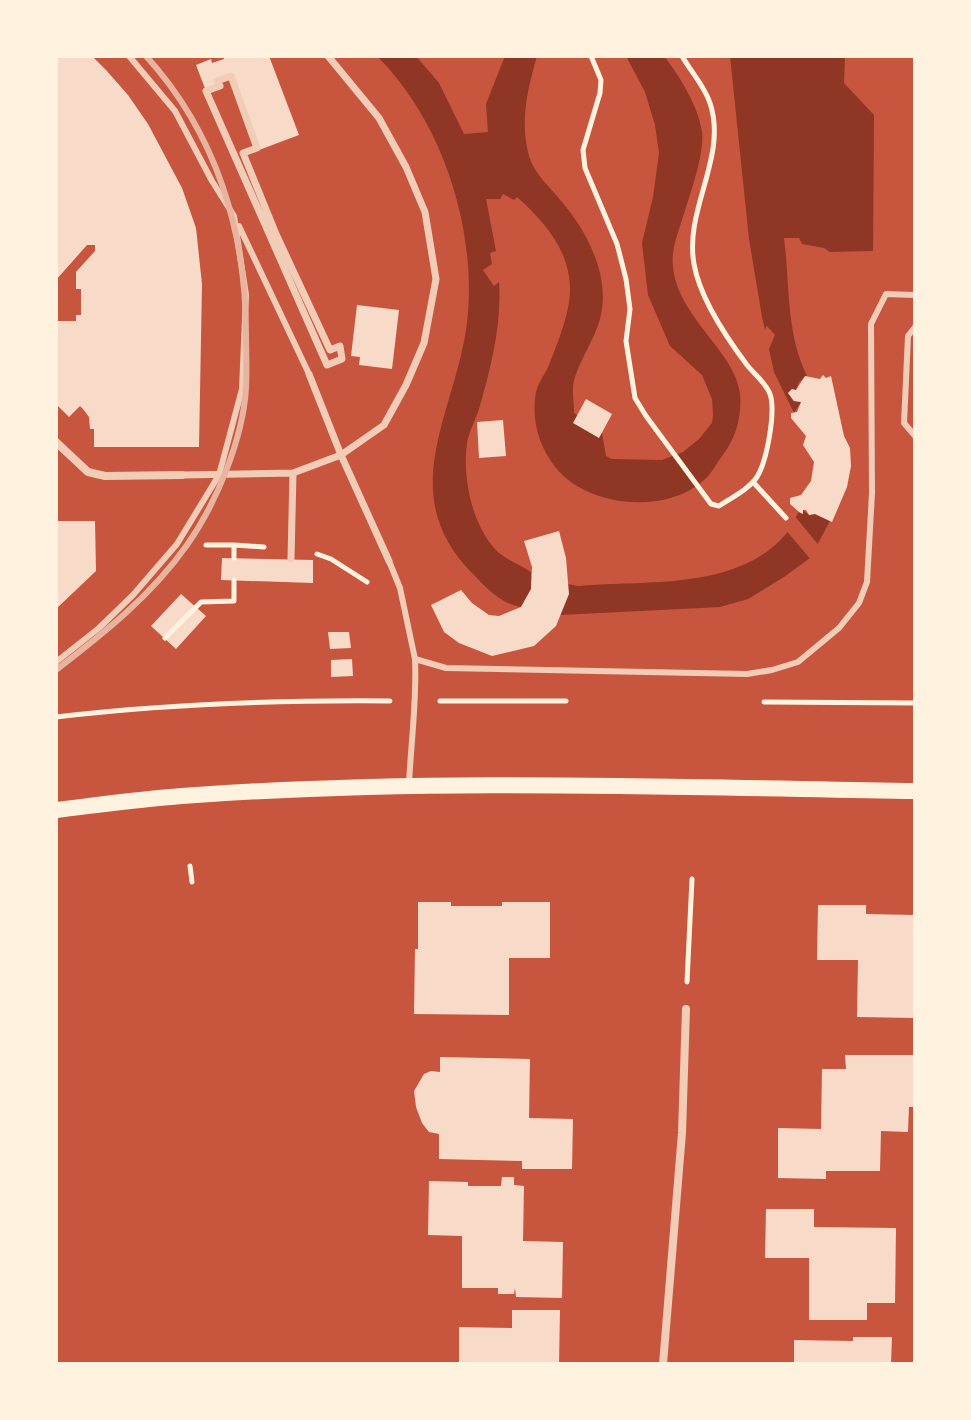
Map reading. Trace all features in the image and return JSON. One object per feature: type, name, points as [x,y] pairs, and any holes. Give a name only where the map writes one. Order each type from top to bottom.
[{"type":"main road","points":[[56,810],[182,796],[409,788],[584,786],[915,791]]},
{"type":"street","points":[[56,442],[78,464],[97,474],[293,473],[341,455],[384,425],[424,343],[436,279],[425,212],[406,167],[379,118],[328,56]]},
{"type":"street","points":[[231,76],[257,148],[243,153],[276,234],[330,350],[340,346],[342,359],[327,365],[206,91],[220,86],[217,81],[231,76]]},
{"type":"street","points":[[309,374],[341,455],[389,561]]},
{"type":"street","points":[[291,559],[293,473]]},
{"type":"street","points":[[663,1364],[682,1133],[686,1009]]},
{"type":"lane","points":[[129,56],[175,111],[234,216],[309,374]]},
{"type":"lane","points":[[56,662],[99,628],[169,554],[219,475],[242,389],[246,295],[234,216]]},
{"type":"lane","points":[[415,659],[446,668],[747,674],[798,662],[839,628],[859,603],[867,582],[872,493],[871,324],[886,294],[915,295]]},
{"type":"lane","points":[[915,327],[908,336],[904,423],[915,436]]},
{"type":"lane","points":[[389,561],[400,588],[415,659],[409,788]]},
{"type":"path","points":[[591,56],[601,80],[583,150],[585,168],[617,244],[626,279],[630,309],[626,341],[635,398],[711,504],[719,506],[759,475],[769,438],[772,407],[765,386],[738,353],[708,302],[694,264],[693,223],[712,151],[714,128],[710,104],[702,85],[682,56]]},
{"type":"path","points":[[753,482],[786,518]]},
{"type":"path","points":[[234,558],[234,545],[292,547],[331,559],[368,583],[400,588]]},
{"type":"path","points":[[165,638],[201,602],[234,601],[234,580]]},
{"type":"path","points":[[56,717],[152,707],[285,701],[570,701]]},
{"type":"path","points":[[758,702],[915,703]]},
{"type":"path","points":[[190,866],[192,882]]},
{"type":"path","points":[[686,1009],[692,879]]},
{"type":"shaded area","points":[[377,56],[416,56],[439,83],[464,134],[488,132],[486,104],[505,56],[537,56],[525,116],[528,152],[537,173],[581,228],[599,268],[603,294],[600,319],[574,381],[574,413],[602,433],[606,456],[612,459],[662,460],[683,452],[712,423],[713,415],[712,399],[702,375],[670,346],[648,295],[642,243],[659,153],[645,92],[626,56],[664,56],[688,92],[700,122],[701,152],[675,243],[673,267],[685,302],[729,364],[736,379],[740,411],[731,442],[711,473],[690,490],[675,497],[642,502],[607,498],[577,486],[549,458],[535,420],[536,392],[566,318],[570,289],[566,262],[554,238],[517,197],[514,200],[503,194],[500,199],[486,199],[496,251],[490,253],[492,264],[483,270],[494,286],[499,282],[499,313],[488,378],[468,438],[467,481],[474,511],[487,538],[503,556],[531,572],[531,589],[521,607],[500,598],[472,573],[448,542],[436,510],[433,479],[437,447],[463,347],[468,313],[466,244],[449,175],[436,142],[400,82]]},
{"type":"shaded area","points":[[730,56],[845,56],[844,83],[874,115],[873,251],[830,252],[802,244],[799,238],[784,238],[792,326],[807,376],[799,382],[796,390],[788,393],[793,401],[801,402],[794,413],[774,372],[769,349],[775,335],[767,326],[765,329],[762,317],[749,239]]},
{"type":"shaded area","points":[[803,510],[830,521],[810,558],[748,599],[720,607],[560,615],[568,584],[578,586],[689,579],[743,565],[766,552],[786,534]]},
{"type":"pier","points":[[793,514],[821,548],[812,561],[785,529]]},
{"type":"building","points":[[56,56],[92,56],[106,70],[148,124],[182,188],[196,228],[202,284],[199,447],[94,447],[94,429],[90,429],[89,417],[83,409],[80,406],[69,417],[56,404],[56,321],[76,321],[76,315],[81,315],[81,289],[76,289],[76,272],[95,251],[95,245],[87,245],[56,280]]},
{"type":"building","points":[[223,56],[269,56],[299,135],[259,150],[231,76],[217,81],[220,86],[206,91],[196,65],[211,59],[212,63],[224,59]]},
{"type":"building","points":[[357,305],[399,310],[392,369],[359,365],[360,357],[351,356]]},
{"type":"building","points":[[823,375],[826,378],[831,376],[844,436],[850,448],[847,487],[832,522],[815,514],[809,515],[806,510],[803,514],[790,504],[790,498],[801,495],[811,481],[814,462],[803,445],[806,436],[791,418],[791,413],[797,412],[801,402],[794,401],[788,393],[796,390],[805,376],[820,379]]},
{"type":"building","points":[[586,399],[612,414],[599,438],[573,423]]},
{"type":"building","points":[[503,420],[506,456],[479,458],[477,422]]},
{"type":"building","points":[[58,521],[95,521],[96,571],[56,609]]},
{"type":"building","points":[[559,531],[566,558],[569,594],[556,626],[534,646],[492,656],[459,643],[444,632],[431,605],[461,590],[489,615],[499,616],[521,607],[531,589],[532,567],[524,541]]},
{"type":"building","points":[[222,558],[313,560],[313,583],[221,580]]},
{"type":"building","points":[[181,594],[206,616],[176,649],[151,626]]},
{"type":"building","points":[[328,632],[349,632],[351,648],[330,649]]},
{"type":"building","points":[[352,659],[353,676],[331,677],[331,660]]},
{"type":"building","points":[[418,902],[451,902],[451,906],[502,906],[502,902],[550,902],[550,958],[509,958],[509,1015],[414,1014]]},
{"type":"building","points":[[818,905],[866,905],[866,914],[915,915],[915,1018],[857,1017],[858,960],[817,960]]},
{"type":"building","points":[[845,1055],[915,1055],[915,1107],[909,1107],[908,1132],[881,1131],[880,1171],[826,1171],[826,1179],[778,1178],[778,1128],[821,1129],[822,1069],[846,1069]]},
{"type":"building","points":[[440,1057],[530,1059],[529,1118],[573,1119],[572,1169],[522,1169],[522,1161],[439,1159],[439,1134],[429,1132],[422,1123],[414,1091],[424,1074],[440,1072]]},
{"type":"building","points":[[502,1177],[514,1177],[514,1185],[524,1186],[523,1241],[563,1242],[562,1298],[516,1297],[515,1288],[514,1294],[498,1294],[498,1288],[462,1288],[462,1236],[428,1235],[429,1181],[501,1186]]},
{"type":"building","points":[[766,1209],[814,1209],[814,1227],[896,1228],[895,1303],[867,1303],[867,1320],[809,1320],[809,1258],[765,1258]]},
{"type":"building","points":[[512,1310],[560,1310],[559,1364],[459,1364],[459,1327],[512,1328]]},
{"type":"building","points":[[853,1337],[892,1337],[891,1364],[794,1364],[794,1340],[853,1341]]},
{"type":"railway","points":[[56,670],[142,597],[187,545],[218,491],[234,449],[244,408],[245,296],[233,221],[222,185],[191,117],[146,56]]}]
